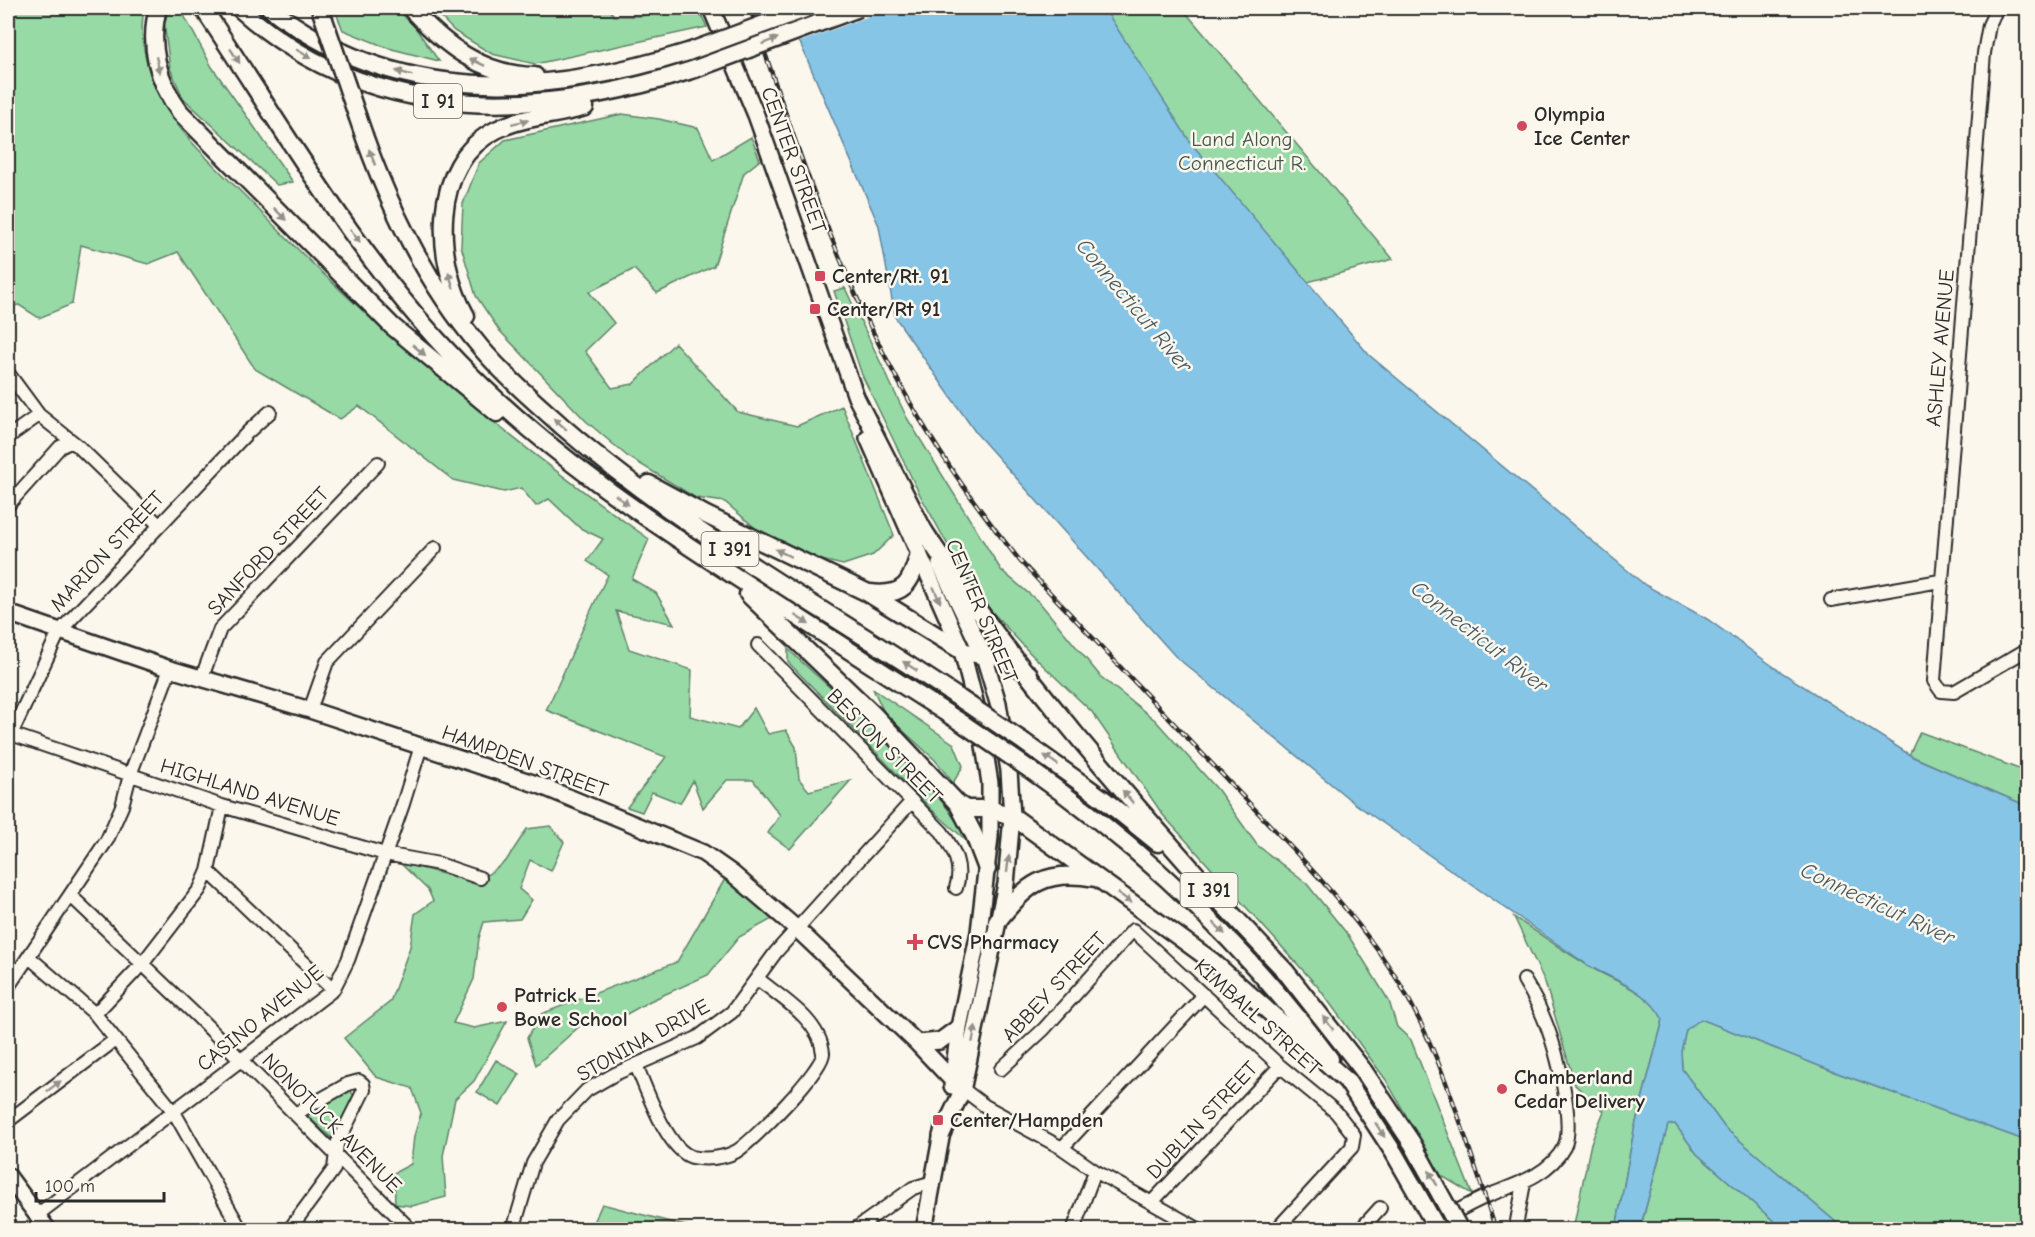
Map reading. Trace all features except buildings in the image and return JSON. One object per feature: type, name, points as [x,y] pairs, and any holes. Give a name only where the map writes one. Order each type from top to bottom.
[{"type":"highway","points":[[158,8],[154,36],[158,67],[166,91],[185,118],[409,341],[507,422],[576,464]]},
{"type":"highway","points":[[203,8],[344,220],[404,302],[481,385],[576,464]]},
{"type":"highway","name":"I 91","points":[[239,8],[280,39],[332,70],[377,87],[439,101],[485,105],[547,103],[594,96],[658,81],[859,8]]},
{"type":"highway","name":"I 91","points":[[270,8],[313,36],[352,56],[389,69],[441,81],[486,86],[532,85],[577,79],[637,66],[688,52],[808,8]]},
{"type":"highway","points":[[320,8],[358,118],[393,208],[429,276],[477,343],[514,382]]},
{"type":"highway","points":[[410,8],[457,52],[502,72],[539,76],[637,66]]},
{"type":"highway","points":[[514,382],[466,316],[450,278],[444,226],[448,198],[457,171],[474,146],[499,129],[596,104],[658,81]]},
{"type":"highway","name":"I 391","points":[[514,382],[581,442],[681,517],[1024,742],[1128,819],[1222,903],[1307,996],[1363,1070],[1412,1143],[1460,1230]]},
{"type":"highway","points":[[581,442],[693,509],[866,592],[962,651],[1002,657],[1029,674]]},
{"type":"highway","name":"I 391","points":[[576,464],[641,514],[1029,769],[1119,836],[1190,899],[1275,990],[1347,1081],[1394,1153],[1438,1230]]},
{"type":"highway","points":[[924,531],[965,594],[1029,674],[1123,790],[1222,903]]},
{"type":"highway","points":[[866,592],[884,595],[897,592],[913,577],[919,553]]},
{"type":"highway","points":[[714,563],[873,714],[958,804],[974,835],[987,869]]},
{"type":"highway","points":[[958,804],[976,811],[989,809],[1012,816],[1212,961],[1347,1081]]},
{"type":"highway","points":[[998,922],[1027,887],[1041,880],[1069,874],[1100,879]]},
{"type":"main road","name":"CENTER STREET","points":[[711,8],[756,115],[856,397],[984,656],[1004,734],[1012,816],[1006,884],[958,1086],[941,1136],[924,1230]]},
{"type":"main road","name":"CENTER STREET","points":[[856,397],[860,418],[962,651],[980,720],[990,783],[987,869],[979,932],[959,1027],[958,1086]]},
{"type":"main road","name":"HAMPDEN STREET","points":[[8,613],[170,669],[310,710],[539,785],[703,853],[733,873],[797,929],[917,1043],[958,1086]]},
{"type":"main road","points":[[917,1043],[940,1041],[959,1027]]},
{"type":"main road","points":[[8,1176],[48,1230]]},
{"type":"street","name":"ASHLEY AVENUE","points":[[1997,8],[1989,25],[1984,53],[1932,672],[1937,687],[1942,691],[1954,692],[2028,649]]},
{"type":"street","points":[[8,373],[39,415],[70,442],[78,446],[159,525]]},
{"type":"street","name":"MARION STREET","points":[[9,738],[59,632],[159,525],[270,412]]},
{"type":"street","points":[[8,437],[39,415]]},
{"type":"street","points":[[8,505],[60,447],[70,442]]},
{"type":"street","name":"SANFORD STREET","points":[[202,677],[220,629],[378,463]]},
{"type":"street","points":[[310,710],[327,662],[435,548]]},
{"type":"street","points":[[1830,600],[1940,581]]},
{"type":"street","name":"BESTON STREET","points":[[758,645],[942,832],[955,851],[959,864],[956,888]]},
{"type":"street","points":[[8,987],[111,832],[170,669]]},
{"type":"street","name":"HIGHLAND AVENUE","points":[[9,738],[222,806],[385,854],[439,864],[480,878]]},
{"type":"street","name":"CASINO AVENUE","points":[[38,1215],[333,990],[348,960],[421,746]]},
{"type":"street","name":"STONINA DRIVE","points":[[513,1230],[533,1163],[558,1120],[587,1090],[636,1065],[669,1052],[712,1028],[732,1012],[797,929],[912,801]]},
{"type":"street","points":[[95,1014],[143,963],[200,889],[208,871],[222,806]]},
{"type":"street","points":[[208,871],[333,990]]},
{"type":"street","name":"NONOTUCK AVENUE","points":[[70,895],[241,1059],[411,1230]]},
{"type":"street","name":"KIMBALL STREET","points":[[1133,930],[1280,1066],[1336,1112],[1354,1135],[1352,1147],[1276,1230]]},
{"type":"street","name":"ABBEY STREET","points":[[1001,1069],[1044,1029],[1133,930]]},
{"type":"street","points":[[29,957],[95,1014],[174,1112],[241,1230]]},
{"type":"street","points":[[636,1065],[662,1122],[675,1143],[691,1157],[719,1158],[736,1152],[812,1076],[819,1068],[823,1055],[819,1036],[806,1018],[758,980]]},
{"type":"street","points":[[1422,1230],[1492,1194],[1524,1183],[1542,1170],[1565,1147],[1568,1126],[1566,1097],[1542,1009],[1524,980]]},
{"type":"street","points":[[1062,1148],[1204,995]]},
{"type":"street","points":[[8,1121],[115,1040]]},
{"type":"street","name":"DUBLIN STREET","points":[[1153,1201],[1280,1066]]},
{"type":"street","points":[[289,1230],[334,1169],[337,1144],[363,1090],[363,1084],[359,1081],[348,1084],[295,1114]]},
{"type":"street","points":[[958,1086],[1006,1119],[1062,1148],[1095,1171],[1153,1201],[1200,1230]]},
{"type":"street","points":[[1073,1230],[1095,1171]]},
{"type":"street","points":[[854,1230],[913,1188],[933,1182]]},
{"type":"street","points":[[1519,1230],[1517,1221],[1524,1183]]},
{"type":"street","points":[[1360,1230],[1380,1208]]},
{"type":"green space","points":[[8,8],[145,8],[142,29],[144,52],[155,86],[178,126],[202,154],[300,251],[395,339],[494,422],[649,539],[632,579],[656,593],[674,624],[616,611],[629,649],[692,670],[690,716],[738,729],[754,708],[768,734],[786,730],[796,747],[799,779],[809,791],[851,780],[790,849],[768,833],[780,815],[753,780],[727,780],[703,808],[693,781],[680,803],[652,792],[642,812],[627,807],[666,757],[546,710],[608,575],[587,561],[603,539],[580,528],[549,499],[536,506],[521,488],[504,492],[453,480],[359,406],[340,419],[255,369],[178,252],[148,264],[81,245],[72,304],[39,318],[19,305],[8,307]]},
{"type":"green space","points":[[168,8],[180,8],[212,67],[293,182],[277,185],[183,98],[170,68],[164,22]]},
{"type":"green space","points":[[334,8],[401,8],[439,61],[388,48],[343,30]]},
{"type":"green space","points":[[432,8],[609,8],[614,16],[642,16],[665,8],[698,8],[707,27],[535,64],[492,54],[454,31]]},
{"type":"green space","name":"Land Along Connecticut R.","points":[[1068,8],[1182,8],[1393,259],[1308,282]]},
{"type":"green space","points":[[622,114],[698,128],[713,160],[751,137],[760,160],[744,173],[714,266],[657,293],[634,269],[589,292],[614,323],[585,351],[612,388],[633,384],[675,343],[738,412],[797,426],[842,406],[894,535],[873,555],[843,565],[813,558],[767,538],[725,502],[696,498],[627,456],[586,421],[499,330],[476,296],[461,246],[463,204],[479,163],[505,140]]},
{"type":"green space","points":[[845,288],[907,418],[1001,570],[1040,603],[1101,677],[1155,720],[1218,790],[1257,845],[1307,884],[1348,935],[1389,1001],[1397,1027],[1411,1040],[1472,1194],[1440,1175],[1386,1080],[1318,987],[1163,815],[1092,712],[1030,653],[974,592],[919,493],[862,375],[834,291]]},
{"type":"green space","points":[[788,649],[909,762],[951,814],[968,842],[931,809],[788,662]]},
{"type":"green space","points":[[873,689],[954,744],[963,766],[953,783],[935,760],[885,714]]},
{"type":"green space","points":[[1920,732],[2027,772],[2027,806],[1909,755]]},
{"type":"green space","points":[[550,826],[564,842],[551,871],[530,860],[519,889],[532,900],[520,919],[484,922],[479,938],[474,979],[453,1023],[474,1028],[507,1021],[474,1081],[455,1099],[443,1156],[446,1197],[412,1206],[395,1204],[394,1173],[411,1164],[414,1136],[421,1113],[412,1088],[376,1077],[344,1038],[390,1002],[410,947],[415,914],[433,901],[428,890],[399,862],[476,883],[506,861],[527,829]]},
{"type":"green space","points":[[725,879],[774,918],[739,937],[708,975],[650,1001],[609,1024],[581,1025],[536,1065],[527,1038],[541,1014],[677,962]]},
{"type":"green space","points":[[1514,917],[1587,965],[1640,994],[1657,1010],[1663,1020],[1634,1130],[1616,1229],[1573,1229],[1591,1143],[1604,1111],[1575,1085],[1545,982]]},
{"type":"green space","points":[[1701,1019],[1832,1071],[2027,1141],[2027,1229],[1844,1229],[1725,1128],[1682,1069],[1681,1051],[1686,1029]]},
{"type":"green space","points":[[496,1060],[520,1074],[500,1106],[477,1092]]},
{"type":"green space","points":[[350,1090],[355,1097],[334,1140],[304,1113]]},
{"type":"green space","points":[[1668,1124],[1675,1124],[1697,1154],[1783,1229],[1640,1230]]},
{"type":"green space","points":[[602,1204],[697,1229],[591,1229]]},
{"type":"water","name":"Connecticut River","points":[[785,8],[1104,8],[1191,143],[1369,355],[1645,585],[1707,619],[1781,672],[1913,757],[2027,806],[2027,1141],[1832,1071],[1701,1019],[1686,1030],[1681,1051],[1682,1069],[1725,1128],[1844,1229],[1783,1229],[1697,1154],[1675,1124],[1668,1125],[1640,1229],[1616,1229],[1634,1130],[1663,1020],[1657,1010],[1641,994],[1589,966],[1354,803],[1175,656],[976,433],[895,317],[879,226]]},
{"type":"pier","points":[[782,8],[891,8],[797,43]]},
{"type":"railway","points":[[750,8],[799,152],[856,295],[901,386],[942,455],[972,499],[1021,562],[1302,859],[1378,951],[1400,984],[1430,1042],[1454,1104],[1496,1230]]},
{"type":"place","name":"Olympia Ice Center","points":[[1522,126]]},
{"type":"place","name":"Center/Rt. 91","points":[[820,276]]},
{"type":"place","name":"Center/Rt 91","points":[[815,309]]},
{"type":"place","name":"CVS Pharmacy","points":[[915,942]]},
{"type":"place","name":"Patrick E. Bowe School","points":[[502,1007]]},
{"type":"place","name":"Chamberland Cedar Delivery","points":[[1502,1089]]},
{"type":"place","name":"Center/Hampden","points":[[938,1120]]}]
